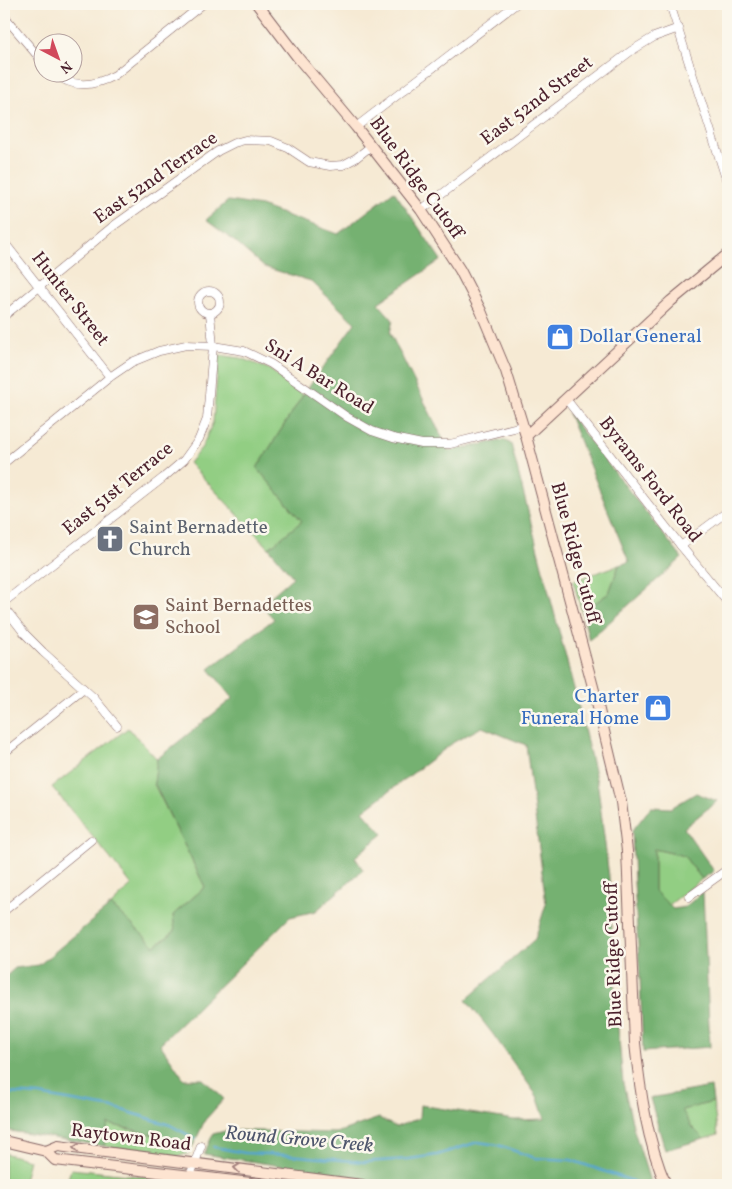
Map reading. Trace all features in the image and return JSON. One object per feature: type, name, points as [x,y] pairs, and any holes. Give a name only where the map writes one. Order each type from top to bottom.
[{"type":"main road","name":"Blue Ridge Cutoff","points":[[257,4],[421,210],[460,270],[481,311],[506,371],[594,689],[621,802],[627,851],[638,1074],[654,1152],[666,1185]]},
{"type":"main road","name":"Sni A Bar Road","points":[[524,431],[566,399],[671,301],[728,254]]},
{"type":"main road","name":"Raytown Road","points":[[4,1141],[46,1151],[55,1160],[268,1185]]},
{"type":"main road","name":"Raytown Road","points":[[46,1151],[58,1146],[194,1163],[319,1182],[362,1185]]},
{"type":"street","points":[[74,82],[85,84],[102,82],[114,75],[203,4]]},
{"type":"street","points":[[356,127],[516,4]]},
{"type":"street","points":[[670,4],[728,185]]},
{"type":"street","points":[[4,16],[32,49]]},
{"type":"street","name":"East 52nd Street","points":[[421,210],[631,51],[654,37],[678,28]]},
{"type":"street","name":"East 52nd Terrace","points":[[4,316],[112,227],[218,151],[234,143],[245,140],[271,141],[288,148],[309,162],[330,166],[343,164],[356,158],[371,146]]},
{"type":"street","name":"Hunter Street","points":[[4,242],[110,377]]},
{"type":"street","points":[[4,463],[110,377],[132,362],[158,351],[186,345],[213,346],[210,313]]},
{"type":"street","name":"Sni A Bar Road","points":[[213,346],[244,352],[271,364],[347,417],[372,431],[394,438],[422,444],[450,444],[524,431]]},
{"type":"street","name":"East 51st Terrace","points":[[4,602],[184,460],[199,439],[207,419],[213,346]]},
{"type":"street","name":"Byrams Ford Road","points":[[566,399],[728,603]]},
{"type":"street","points":[[681,546],[728,511]]},
{"type":"street","points":[[4,608],[25,634],[84,689],[117,726]]},
{"type":"street","points":[[4,753],[84,689]]},
{"type":"street","points":[[4,911],[92,840]]},
{"type":"street","points":[[690,897],[728,869]]},
{"type":"street","points":[[190,1176],[201,1146]]},
{"type":"green space","points":[[394,191],[441,260],[378,303],[393,320],[390,333],[449,451],[504,440],[511,444],[598,787],[609,877],[615,995],[623,1083],[634,1130],[651,1185],[404,1185],[204,1154],[213,1134],[229,1130],[336,1133],[379,1118],[396,1127],[419,1118],[420,1105],[514,1120],[545,1119],[537,1096],[466,1000],[535,939],[546,904],[526,745],[482,727],[454,742],[363,811],[383,834],[355,857],[363,870],[316,911],[290,917],[160,1044],[184,1079],[203,1079],[224,1099],[205,1120],[194,1144],[108,1124],[104,1146],[4,1130],[4,978],[15,968],[39,965],[111,905],[155,946],[175,931],[173,915],[205,887],[154,783],[157,759],[233,698],[209,669],[274,619],[261,605],[293,577],[269,548],[302,521],[257,468],[303,395],[355,323],[311,281],[264,267],[206,220],[228,201],[261,206],[338,234]]},
{"type":"green space","points":[[219,355],[240,358],[269,369],[303,395],[257,468],[302,521],[269,548],[189,463],[202,447],[213,422]]},
{"type":"green space","points":[[568,413],[682,558],[589,640],[582,612],[609,593],[619,565],[629,562]]},
{"type":"green space","points":[[619,565],[609,593],[582,612],[573,581]]},
{"type":"green space","points":[[128,728],[157,759],[154,784],[205,887],[173,915],[175,931],[155,947],[111,905],[132,885],[52,787]]},
{"type":"green space","points":[[696,793],[717,801],[684,828],[714,871],[702,879],[684,856],[654,849],[654,890],[673,909],[685,907],[703,892],[710,1047],[643,1052],[632,831],[651,807],[671,808]]},
{"type":"green space","points":[[654,849],[684,856],[702,879],[669,905],[654,890]]},
{"type":"green space","points":[[711,1087],[713,1102],[682,1110],[691,1126],[704,1139],[665,1150],[650,1098]]},
{"type":"green space","points":[[713,1102],[718,1135],[704,1139],[691,1126],[681,1110]]},
{"type":"green space","points":[[108,1124],[194,1144],[189,1153],[177,1157],[104,1146]]},
{"type":"green space","points":[[4,1153],[29,1160],[23,1185],[4,1185]]},
{"type":"green space","points":[[71,1169],[222,1185],[66,1185]]},
{"type":"waterway","name":"Round Grove Creek","points":[[4,1091],[119,1109],[170,1125],[196,1139]]},
{"type":"waterway","name":"Round Grove Creek","points":[[214,1147],[245,1153],[364,1162],[437,1155],[478,1142],[498,1145],[535,1158],[571,1160],[644,1185]]},
{"type":"place","name":"Dollar General","points":[[560,337]]},
{"type":"place","name":"Saint Bernadette Church","points":[[110,539]]},
{"type":"place","name":"Saint Bernadettes School","points":[[146,617]]},
{"type":"place","name":"Charter Funeral Home","points":[[658,708]]}]
